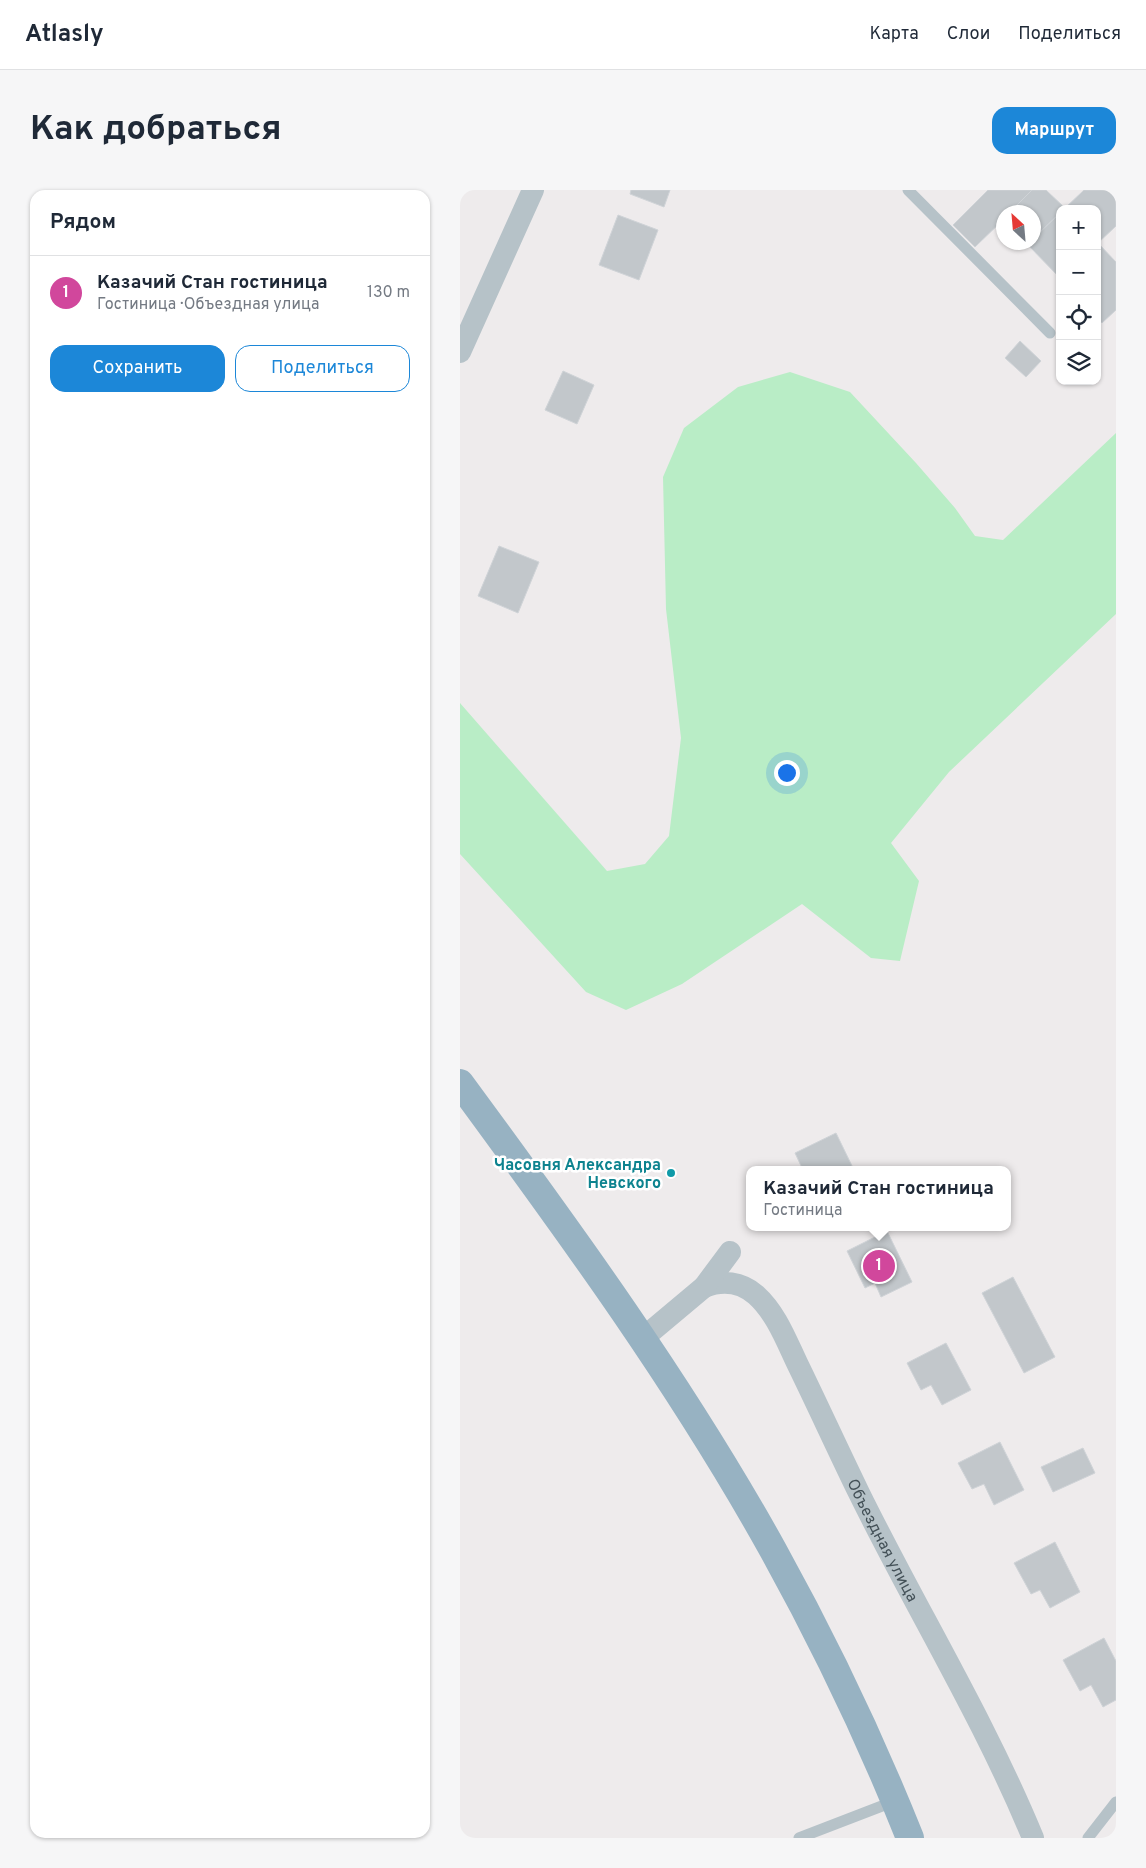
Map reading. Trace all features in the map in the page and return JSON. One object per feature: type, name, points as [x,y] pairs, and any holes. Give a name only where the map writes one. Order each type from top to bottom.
[{"type":"highway","points":[[460,1083],[541,1193],[642,1339],[706,1438],[773,1550],[832,1663],[910,1838]]},
{"type":"street","points":[[460,352],[533,190]]},
{"type":"street","points":[[642,1339],[704,1287],[730,1252]]},
{"type":"street","name":"Объездная улица","points":[[704,1287],[727,1282],[742,1286],[757,1296],[777,1323],[860,1494],[1003,1770],[1033,1838]]},
{"type":"lane","points":[[908,190],[1050,333]]},
{"type":"lane","points":[[799,1838],[895,1801]]},
{"type":"lane","points":[[1088,1838],[1116,1802]]},
{"type":"green space","points":[[790,372],[850,392],[916,463],[955,508],[975,536],[1003,540],[1116,433],[1116,614],[949,772],[891,843],[919,881],[900,961],[871,958],[802,904],[682,984],[626,1010],[586,992],[460,854],[460,703],[607,871],[645,864],[669,836],[681,738],[666,609],[663,477],[684,428],[738,387]]},
{"type":"building","points":[[631,190],[670,190],[664,207],[630,194]]},
{"type":"building","points":[[988,190],[1032,190],[1017,205],[996,205],[996,227],[975,247],[953,225]]},
{"type":"building","points":[[1032,190],[1046,190],[1062,205],[1056,205],[1056,217],[1041,231],[1041,205],[1017,205]]},
{"type":"building","points":[[1084,190],[1116,190],[1116,226],[1101,240],[1101,205],[1068,205]]},
{"type":"building","points":[[618,215],[658,230],[639,280],[599,265]]},
{"type":"building","points":[[1056,217],[1056,274],[1033,250],[1041,250],[1041,231]]},
{"type":"building","points":[[1101,246],[1116,262],[1116,310],[1102,323]]},
{"type":"building","points":[[1020,341],[1041,361],[1026,377],[1005,358]]},
{"type":"building","points":[[563,371],[594,385],[577,424],[545,410]]},
{"type":"building","points":[[499,546],[539,562],[518,613],[478,596]]},
{"type":"building","points":[[836,1133],[852,1166],[801,1166],[795,1153]]},
{"type":"building","points":[[887,1231],[912,1282],[881,1297],[875,1283],[865,1288],[847,1251]]},
{"type":"building","points":[[1013,1277],[1055,1357],[1024,1373],[982,1293]]},
{"type":"building","points":[[946,1343],[971,1390],[942,1405],[931,1385],[921,1390],[907,1363]]},
{"type":"building","points":[[1000,1442],[1024,1490],[994,1505],[984,1484],[972,1489],[958,1463]]},
{"type":"building","points":[[1083,1448],[1095,1473],[1053,1492],[1041,1467]]},
{"type":"building","points":[[1055,1542],[1080,1592],[1050,1608],[1040,1590],[1031,1594],[1014,1563]]},
{"type":"building","points":[[1104,1638],[1116,1661],[1116,1700],[1103,1707],[1091,1685],[1080,1691],[1063,1660]]},
{"type":"place","name":"Часовня Александра Невского","points":[[671,1173]]},
{"type":"place","name":"Казачий Стан гостиница","points":[[879,1266]]}]
